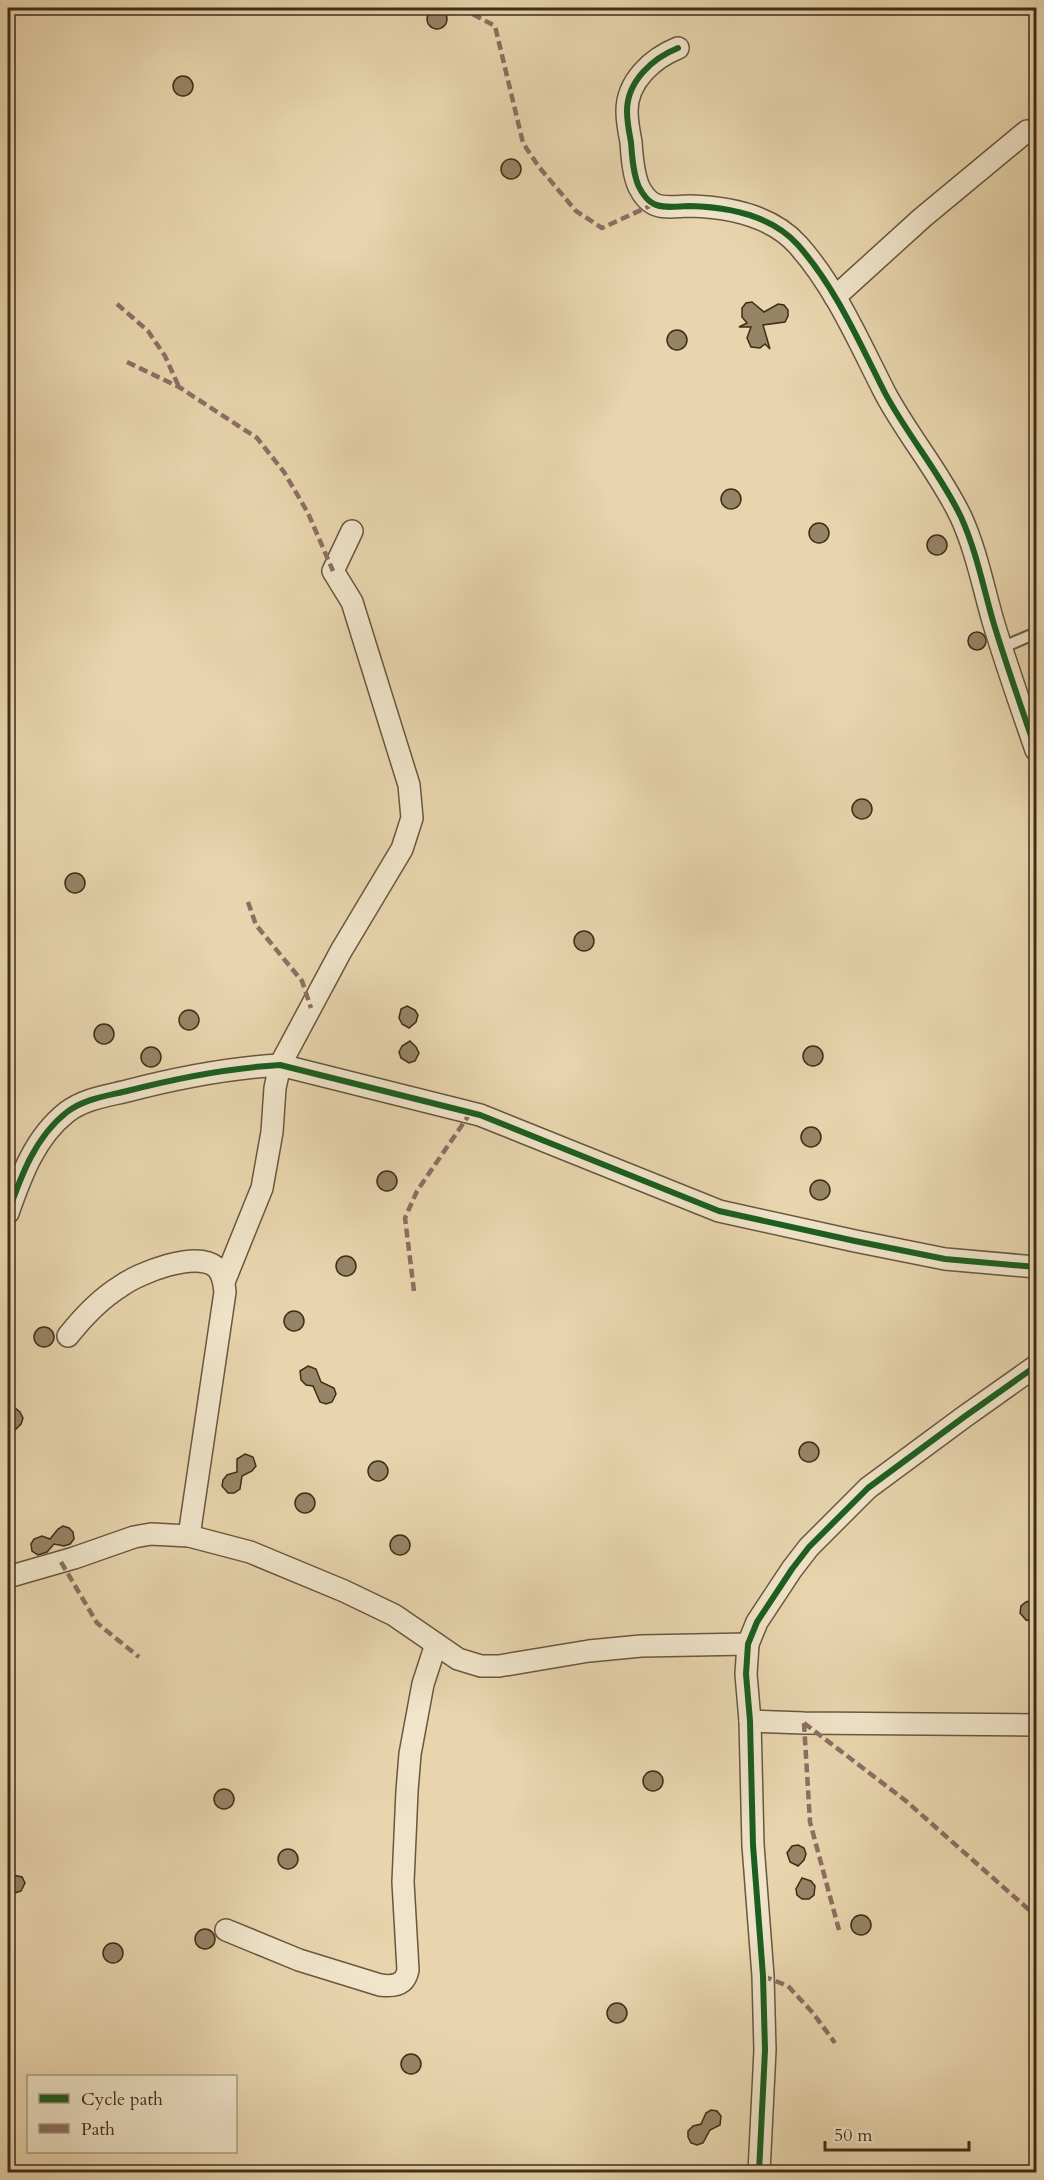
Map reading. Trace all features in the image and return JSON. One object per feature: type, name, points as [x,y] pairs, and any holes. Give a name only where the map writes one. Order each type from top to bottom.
[{"type":"street","points":[[678,48],[663,54],[654,62],[634,85],[628,98],[627,111],[632,158],[639,187],[654,204],[663,207],[716,207],[749,214],[772,225],[796,243],[818,270],[894,409],[960,515],[970,540],[1002,648],[1036,750]]},
{"type":"street","points":[[834,297],[930,211],[1027,131]]},
{"type":"street","points":[[224,1282],[262,1188],[273,1132],[275,1088],[280,1065],[341,951],[402,849],[412,818],[408,785],[352,602],[333,572],[352,531]]},
{"type":"street","points":[[8,1213],[30,1156],[41,1140],[67,1112],[87,1101],[178,1079],[250,1067],[280,1065],[480,1115],[719,1211],[945,1258],[1036,1267]]},
{"type":"street","points":[[68,1336],[85,1314],[106,1296],[141,1274],[169,1265],[201,1260],[216,1267],[224,1282],[225,1292],[189,1536]]},
{"type":"street","points":[[759,2172],[765,2050],[764,1976],[753,1845],[750,1721],[746,1674],[748,1644],[757,1622],[792,1569],[809,1547],[868,1488],[1036,1366]]},
{"type":"street","points":[[8,1577],[74,1558],[134,1537],[151,1534],[189,1536],[250,1552],[344,1591],[394,1615],[468,1664],[499,1666],[589,1651],[641,1646],[748,1644]]},
{"type":"street","points":[[226,1930],[299,1960],[380,1985],[398,1984],[407,1977],[403,1882],[409,1773],[423,1684],[436,1644]]},
{"type":"street","points":[[750,1721],[815,1724],[1036,1725]]},
{"type":"lane","points":[[1002,648],[1036,633]]},
{"type":"building","points":[[437,9],[444,12],[447,19],[444,26],[437,29],[430,26],[427,19],[430,12]]},
{"type":"building","points":[[183,76],[190,79],[193,86],[190,93],[183,96],[176,93],[173,86],[176,79]]},
{"type":"building","points":[[511,159],[518,162],[521,169],[518,176],[511,179],[504,176],[501,169],[504,162]]},
{"type":"building","points":[[752,302],[764,312],[778,304],[784,305],[788,310],[785,322],[763,325],[770,349],[765,344],[760,348],[751,347],[747,338],[751,327],[739,327],[747,323],[742,317],[742,308],[746,303]]},
{"type":"building","points":[[677,330],[684,333],[687,340],[684,347],[677,350],[670,347],[667,340],[670,333]]},
{"type":"building","points":[[731,489],[738,492],[741,499],[738,506],[731,509],[724,506],[721,499],[724,492]]},
{"type":"building","points":[[819,523],[826,526],[829,533],[826,540],[819,543],[812,540],[809,533],[812,526]]},
{"type":"building","points":[[937,535],[944,538],[947,545],[944,552],[937,555],[930,552],[927,545],[930,538]]},
{"type":"building","points":[[973,632],[981,632],[986,637],[984,648],[973,650],[968,645],[968,637]]},
{"type":"building","points":[[862,799],[869,802],[872,809],[869,816],[862,819],[855,816],[852,809],[855,802]]},
{"type":"building","points":[[75,873],[82,876],[85,883],[82,890],[75,893],[68,890],[65,883],[68,876]]},
{"type":"building","points":[[584,931],[591,934],[594,941],[591,948],[584,951],[577,948],[574,941],[577,934]]},
{"type":"building","points":[[407,1006],[415,1010],[418,1015],[416,1022],[409,1028],[402,1024],[399,1018],[401,1009]]},
{"type":"building","points":[[189,1010],[196,1013],[199,1020],[196,1027],[189,1030],[182,1027],[179,1020],[182,1013]]},
{"type":"building","points":[[104,1024],[111,1027],[114,1034],[111,1041],[104,1044],[97,1041],[94,1034],[97,1027]]},
{"type":"building","points":[[410,1041],[419,1053],[415,1061],[409,1063],[401,1058],[399,1052],[402,1046]]},
{"type":"building","points":[[813,1046],[820,1049],[823,1056],[820,1063],[813,1066],[806,1063],[803,1056],[806,1049]]},
{"type":"building","points":[[151,1047],[158,1050],[161,1057],[158,1064],[151,1067],[144,1064],[141,1057],[144,1050]]},
{"type":"building","points":[[811,1127],[818,1130],[821,1137],[818,1144],[811,1147],[804,1144],[801,1137],[804,1130]]},
{"type":"building","points":[[387,1171],[394,1174],[397,1181],[394,1188],[387,1191],[380,1188],[377,1181],[380,1174]]},
{"type":"building","points":[[820,1180],[827,1183],[830,1190],[827,1197],[820,1200],[813,1197],[810,1190],[813,1183]]},
{"type":"building","points":[[346,1256],[353,1259],[356,1266],[353,1273],[346,1276],[339,1273],[336,1266],[339,1259]]},
{"type":"building","points":[[294,1311],[301,1314],[304,1321],[301,1328],[294,1331],[287,1328],[284,1321],[287,1314]]},
{"type":"building","points":[[44,1327],[51,1330],[54,1337],[51,1344],[44,1347],[37,1344],[34,1337],[37,1330]]},
{"type":"building","points":[[308,1366],[316,1369],[321,1382],[334,1388],[336,1394],[332,1402],[326,1404],[320,1402],[313,1386],[306,1385],[301,1380],[300,1371]]},
{"type":"building","points":[[8,1402],[20,1412],[23,1418],[21,1424],[8,1437]]},
{"type":"building","points":[[809,1442],[816,1445],[819,1452],[816,1459],[809,1462],[802,1459],[799,1452],[802,1445]]},
{"type":"building","points":[[245,1454],[253,1457],[256,1466],[242,1476],[240,1489],[234,1493],[228,1493],[222,1486],[223,1480],[227,1475],[237,1472],[237,1459]]},
{"type":"building","points":[[378,1461],[385,1464],[388,1471],[385,1478],[378,1481],[371,1478],[368,1471],[371,1464]]},
{"type":"building","points":[[305,1493],[312,1496],[315,1503],[312,1510],[305,1513],[298,1510],[295,1503],[298,1496]]},
{"type":"building","points":[[63,1526],[73,1532],[74,1539],[70,1544],[64,1546],[54,1544],[47,1552],[38,1555],[32,1551],[31,1544],[34,1539],[42,1536],[50,1539]]},
{"type":"building","points":[[400,1535],[407,1538],[410,1545],[407,1552],[400,1555],[393,1552],[390,1545],[393,1538]]},
{"type":"building","points":[[1036,1599],[1036,1622],[1026,1620],[1020,1613],[1021,1606]]},
{"type":"building","points":[[653,1771],[660,1774],[663,1781],[660,1788],[653,1791],[646,1788],[643,1781],[646,1774]]},
{"type":"building","points":[[224,1789],[231,1792],[234,1799],[231,1806],[224,1809],[217,1806],[214,1799],[217,1792]]},
{"type":"building","points":[[798,1845],[804,1848],[806,1854],[798,1866],[790,1862],[787,1853],[792,1846]]},
{"type":"building","points":[[288,1849],[295,1852],[298,1859],[295,1866],[288,1869],[281,1866],[278,1859],[281,1852]]},
{"type":"building","points":[[8,1874],[22,1877],[25,1883],[21,1891],[8,1892]]},
{"type":"building","points":[[802,1878],[811,1881],[815,1886],[814,1895],[809,1899],[802,1899],[797,1895],[796,1889]]},
{"type":"building","points":[[861,1915],[868,1918],[871,1925],[868,1932],[861,1935],[854,1932],[851,1925],[854,1918]]},
{"type":"building","points":[[205,1929],[212,1932],[215,1939],[212,1946],[205,1949],[198,1946],[195,1939],[198,1932]]},
{"type":"building","points":[[113,1943],[120,1946],[123,1953],[120,1960],[113,1963],[106,1960],[103,1953],[106,1946]]},
{"type":"building","points":[[617,2003],[624,2006],[627,2013],[624,2020],[617,2023],[610,2020],[607,2013],[610,2006]]},
{"type":"building","points":[[411,2054],[418,2057],[421,2064],[418,2071],[411,2074],[404,2071],[401,2064],[404,2057]]},
{"type":"building","points":[[711,2110],[717,2111],[721,2116],[720,2125],[710,2130],[703,2143],[697,2145],[691,2143],[688,2131],[693,2126],[701,2124],[706,2113]]},
{"type":"marked path","points":[[461,8],[495,26],[523,143],[539,167],[576,211],[602,228],[654,204]]},
{"type":"marked path","points":[[117,304],[148,331],[165,356],[179,387]]},
{"type":"marked path","points":[[127,362],[179,387],[257,438],[284,472],[308,513],[333,571]]},
{"type":"marked path","points":[[248,902],[256,925],[302,981],[311,1008]]},
{"type":"marked path","points":[[414,1291],[405,1218],[417,1191],[471,1112]]},
{"type":"marked path","points":[[61,1562],[97,1623],[139,1657]]},
{"type":"marked path","points":[[804,1723],[906,1801],[1036,1916]]},
{"type":"marked path","points":[[804,1723],[810,1822],[839,1930]]},
{"type":"marked path","points":[[763,1976],[788,1986],[813,2013],[835,2043]]},
{"type":"cycle path","points":[[678,48],[659,58],[643,72],[631,90],[628,100],[628,123],[634,171],[639,187],[647,199],[658,206],[719,208],[748,215],[775,226],[798,245],[824,279],[846,316],[894,409],[944,485],[961,517],[971,542],[993,621],[1036,750]]},
{"type":"cycle path","points":[[8,1213],[30,1158],[46,1133],[67,1112],[81,1104],[96,1098],[184,1078],[241,1068],[280,1065],[480,1115],[719,1211],[945,1259],[1036,1267]]},
{"type":"cycle path","points":[[759,2172],[765,2050],[763,1976],[753,1845],[750,1721],[746,1674],[748,1644],[757,1622],[792,1569],[809,1547],[868,1488],[1036,1366]]}]
